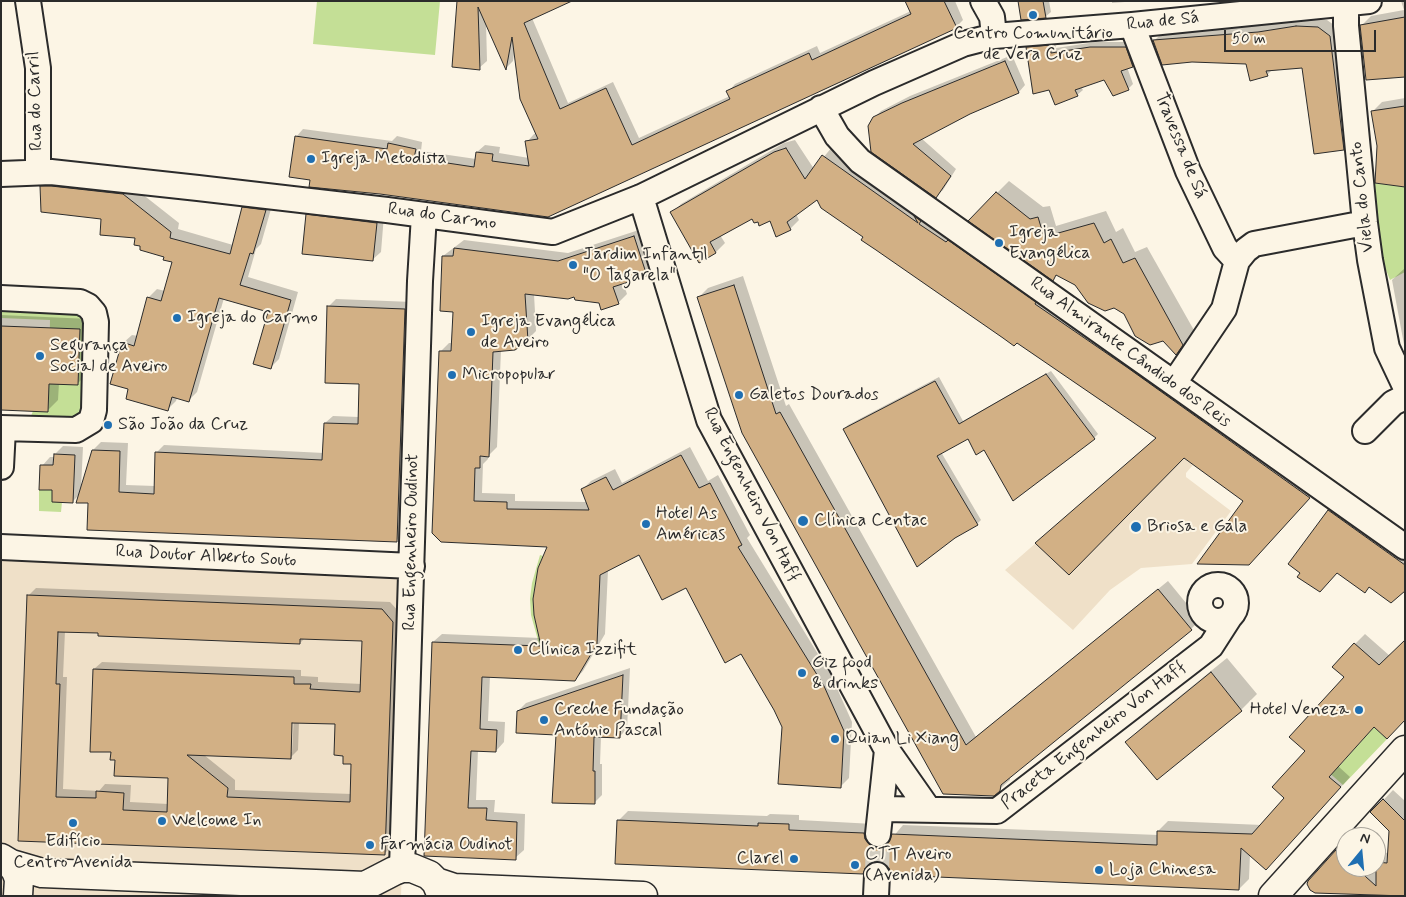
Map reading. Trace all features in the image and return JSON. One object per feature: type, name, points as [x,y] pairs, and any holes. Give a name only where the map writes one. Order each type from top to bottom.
[{"type":"main road","points":[[1272,896],[1405,750]]},
{"type":"main road","points":[[6,861],[42,874],[364,886],[387,880],[412,868],[421,870],[429,875],[439,889],[454,888],[642,896]]},
{"type":"main road","points":[[6,861],[19,879],[18,896]]},
{"type":"street","name":"Rua do Carril","points":[[28,1],[38,68],[38,172]]},
{"type":"street","points":[[983,1],[992,17],[994,36]]},
{"type":"street","name":"Rua de Sá","points":[[821,108],[963,44],[994,36],[1132,25],[1219,8],[1354,2]]},
{"type":"street","name":"Viela do Canto","points":[[1354,2],[1346,26],[1365,223],[1387,348],[1405,386]]},
{"type":"street","name":"Travessa de Sá","points":[[1132,25],[1188,172],[1225,248],[1237,260]]},
{"type":"street","name":"Rua do Carmo","points":[[1,174],[38,172],[198,188],[553,232],[641,197],[821,108]]},
{"type":"street","name":"Rua Almirante Cândido dos Reis","points":[[821,108],[837,136],[860,161],[1405,547]]},
{"type":"street","name":"Rua Engenheiro Von Haff","points":[[641,197],[709,420],[887,750],[929,810]]},
{"type":"street","name":"Rua Engenheiro Oudinot","points":[[387,880],[412,566],[424,215]]},
{"type":"street","points":[[1174,383],[1224,309],[1237,260],[1246,250],[1254,244],[1365,223]]},
{"type":"street","points":[[1,298],[80,302],[94,312],[96,322],[94,410],[91,421],[76,430],[2,428],[1,467]]},
{"type":"street","points":[[1365,431],[1393,403],[1405,397]]},
{"type":"street","name":"Rua Doutor Alberto Souto","points":[[1,548],[412,566]]},
{"type":"street","name":"Praceta Engenheiro Von Haff","points":[[882,809],[997,811],[1211,646],[1218,618]]},
{"type":"street","points":[[878,834],[887,750]]},
{"type":"shaded area","name":"Briosa e Gala","points":[[1183,405],[1214,428],[1184,458],[1193,465],[1186,473],[1186,477],[1231,511],[1192,564],[1141,568],[1110,590],[1073,630],[1005,570],[1156,438]]},
{"type":"shaded area","points":[[1,548],[412,566],[401,896],[1,896]]},
{"type":"green space","points":[[317,1],[440,1],[435,55],[313,44]]},
{"type":"green space","points":[[1375,183],[1405,187],[1405,272],[1390,280],[1376,245]]},
{"type":"green space","points":[[1,308],[76,311],[83,316],[81,411],[78,415],[70,419],[31,416],[33,411],[48,412],[50,320],[1,318]]},
{"type":"green space","points":[[39,490],[52,490],[52,502],[62,502],[61,512],[39,511]]},
{"type":"green space","points":[[540,555],[543,556],[538,568],[533,599],[534,615],[541,642],[539,644],[531,615],[530,599],[532,583]]},
{"type":"green space","points":[[1374,727],[1387,739],[1343,785],[1325,769],[1341,764]]},
{"type":"building","points":[[457,1],[572,1],[524,23],[560,109],[606,88],[632,145],[730,99],[726,91],[809,53],[812,60],[911,14],[905,1],[944,1],[957,28],[548,217],[380,194],[309,187],[310,180],[289,177],[295,136],[387,149],[388,143],[416,149],[414,158],[474,167],[476,152],[493,154],[492,161],[529,166],[525,141],[538,139],[520,99],[512,37],[506,70],[478,7],[480,70],[452,67]]},
{"type":"building","name":"Centro Comunitário de Vera Cruz","points":[[1018,1],[1043,1],[1046,18],[1021,20]]},
{"type":"building","points":[[1405,17],[1405,77],[1366,80],[1360,25]]},
{"type":"building","points":[[1296,26],[1318,27],[1330,36],[1344,150],[1314,154],[1302,68],[1266,71],[1268,76],[1250,81],[1246,64],[1192,62],[1162,65],[1153,40],[1258,32]]},
{"type":"building","points":[[1050,45],[1051,53],[1090,47],[1126,47],[1133,67],[1121,71],[1129,90],[1113,96],[1104,80],[1075,90],[1078,96],[1055,105],[1049,90],[1033,94],[1026,47]]},
{"type":"building","points":[[1005,61],[1019,93],[970,114],[913,144],[951,176],[936,198],[871,152],[868,126],[873,117],[902,103]]},
{"type":"building","points":[[1405,106],[1405,187],[1375,183],[1377,146],[1371,111]]},
{"type":"building","points":[[786,148],[805,179],[822,155],[918,223],[914,216],[921,221],[919,224],[946,242],[948,240],[1036,302],[1035,304],[1310,498],[1249,565],[1197,564],[1243,501],[1184,458],[1069,575],[1035,543],[1156,438],[1017,343],[1014,346],[861,240],[863,237],[821,208],[817,200],[787,222],[791,230],[776,237],[770,221],[759,226],[758,222],[754,223],[752,219],[710,242],[716,253],[699,263],[670,212],[774,152]]},
{"type":"building","points":[[40,186],[123,194],[171,232],[170,238],[230,254],[242,207],[266,210],[253,254],[250,253],[240,285],[291,300],[271,369],[253,364],[268,312],[219,298],[189,402],[172,397],[168,411],[126,399],[128,389],[110,384],[122,342],[134,346],[147,297],[161,301],[172,262],[163,260],[164,257],[140,250],[140,246],[134,245],[135,238],[100,235],[101,219],[41,212]]},
{"type":"building","points":[[996,192],[1030,219],[1038,217],[1044,237],[1094,223],[1104,243],[1111,239],[1123,263],[1135,258],[1183,345],[1176,355],[1163,341],[1150,345],[1135,336],[1124,314],[1114,308],[1105,311],[1088,303],[1075,285],[1056,275],[1053,281],[968,221]]},
{"type":"building","points":[[306,214],[377,223],[373,261],[302,254]]},
{"type":"building","points":[[634,236],[647,276],[613,287],[619,304],[601,310],[599,303],[575,300],[574,297],[568,299],[525,294],[528,341],[515,350],[493,352],[489,457],[480,456],[480,468],[475,468],[474,501],[507,502],[507,509],[589,510],[581,489],[606,477],[613,490],[681,455],[699,488],[710,483],[742,545],[738,547],[824,686],[844,731],[841,788],[778,784],[782,727],[741,654],[725,663],[686,588],[662,600],[639,555],[600,575],[597,644],[575,681],[482,677],[480,729],[497,730],[496,752],[471,751],[468,808],[487,808],[486,820],[517,822],[516,860],[424,856],[432,642],[541,646],[534,615],[533,599],[538,568],[547,547],[441,542],[432,533],[439,351],[451,351],[453,312],[440,311],[442,256],[453,256],[454,248],[558,261]]},
{"type":"building","points":[[734,285],[776,414],[780,412],[966,745],[1158,589],[1192,630],[1001,785],[1000,791],[994,796],[943,794],[742,433],[697,297]]},
{"type":"building","points":[[327,306],[405,309],[397,542],[87,530],[88,503],[76,503],[92,450],[120,451],[119,492],[154,494],[155,452],[322,460],[324,423],[358,424],[359,384],[325,383]]},
{"type":"building","name":"Segurança Social de Aveiro","points":[[1,326],[80,329],[78,385],[49,384],[48,412],[1,410]]},
{"type":"building","points":[[1046,374],[1095,439],[1013,501],[984,450],[976,455],[968,439],[937,456],[978,525],[955,538],[917,567],[843,429],[935,381],[959,424]]},
{"type":"building","points":[[54,454],[75,455],[73,503],[52,502],[52,490],[39,490],[40,465],[53,465]]},
{"type":"building","points":[[1328,510],[1405,565],[1405,591],[1391,603],[1369,587],[1365,593],[1337,573],[1320,592],[1297,577],[1300,573],[1288,564]]},
{"type":"building","points":[[27,595],[382,609],[393,622],[385,855],[18,841]],"holes":[[[58,632],[98,633],[98,636],[300,644],[300,639],[362,641],[360,692],[310,689],[311,684],[294,684],[294,677],[93,669],[90,752],[111,752],[110,760],[115,760],[114,776],[168,778],[167,812],[123,810],[124,793],[96,791],[96,798],[56,797],[60,684],[56,684]],[[292,723],[335,724],[334,755],[343,756],[343,764],[351,764],[350,802],[227,797],[228,788],[187,755],[291,759]]]},
{"type":"building","points":[[1405,640],[1405,720],[1387,739],[1374,727],[1329,777],[1341,787],[1266,870],[1241,848],[1239,890],[891,875],[889,868],[878,861],[870,863],[865,868],[863,874],[615,864],[617,820],[758,826],[758,823],[789,824],[789,830],[864,833],[865,839],[870,845],[877,848],[883,847],[889,842],[892,834],[1157,845],[1157,831],[1252,834],[1284,798],[1272,787],[1305,751],[1289,737],[1344,677],[1332,667],[1354,643],[1379,665]]},
{"type":"building","points":[[1211,672],[1242,711],[1157,780],[1125,742]]},
{"type":"building","points":[[623,675],[620,738],[594,737],[593,771],[595,771],[595,804],[552,803],[556,735],[516,733],[517,711]]},
{"type":"building","points":[[1383,799],[1405,821],[1405,896],[1315,893],[1310,890],[1307,884],[1308,881],[1336,850],[1336,877],[1366,877],[1376,886],[1376,877],[1386,877],[1389,831],[1370,812]]},
{"type":"tunnel","points":[[877,875],[878,834]]},
{"type":"place","name":"Centro Comunitário de Vera Cruz","points":[[1033,15]]},
{"type":"place","name":"Igreja Metodista","points":[[311,159]]},
{"type":"place","name":"Igreja Evangélica","points":[[999,243]]},
{"type":"place","name":"Jardim Infantil \"O Tagarela\"","points":[[573,265]]},
{"type":"place","name":"Igreja do Carmo","points":[[177,318]]},
{"type":"place","name":"Igreja Evangélica de Aveiro","points":[[471,332]]},
{"type":"place","name":"Segurança Social de Aveiro","points":[[40,356]]},
{"type":"place","name":"Micropopular","points":[[452,375]]},
{"type":"place","name":"Galetos Dourados","points":[[739,395]]},
{"type":"place","name":"São João da Cruz","points":[[108,425]]},
{"type":"place","name":"Clínica Centac","points":[[803,521]]},
{"type":"place","name":"Hotel As Américas","points":[[646,524]]},
{"type":"place","name":"Briosa e Gala","points":[[1136,527]]},
{"type":"place","name":"Clínica Izzifit","points":[[518,650]]},
{"type":"place","name":"Giz food & drinks","points":[[802,673]]},
{"type":"place","name":"Hotel Veneza","points":[[1359,710]]},
{"type":"place","name":"Creche Fundação António Pascal","points":[[544,720]]},
{"type":"place","name":"Quian Li Xiang","points":[[835,739]]},
{"type":"place","name":"Welcome In","points":[[162,821]]},
{"type":"place","name":"Edifício Centro Avenida","points":[[73,823]]},
{"type":"place","name":"Farmácia Oudinot","points":[[370,845]]},
{"type":"place","name":"Clarel","points":[[794,859]]},
{"type":"place","name":"CTT Aveiro (Avenida)","points":[[855,865]]},
{"type":"place","name":"Loja Chinesa","points":[[1099,870]]}]
